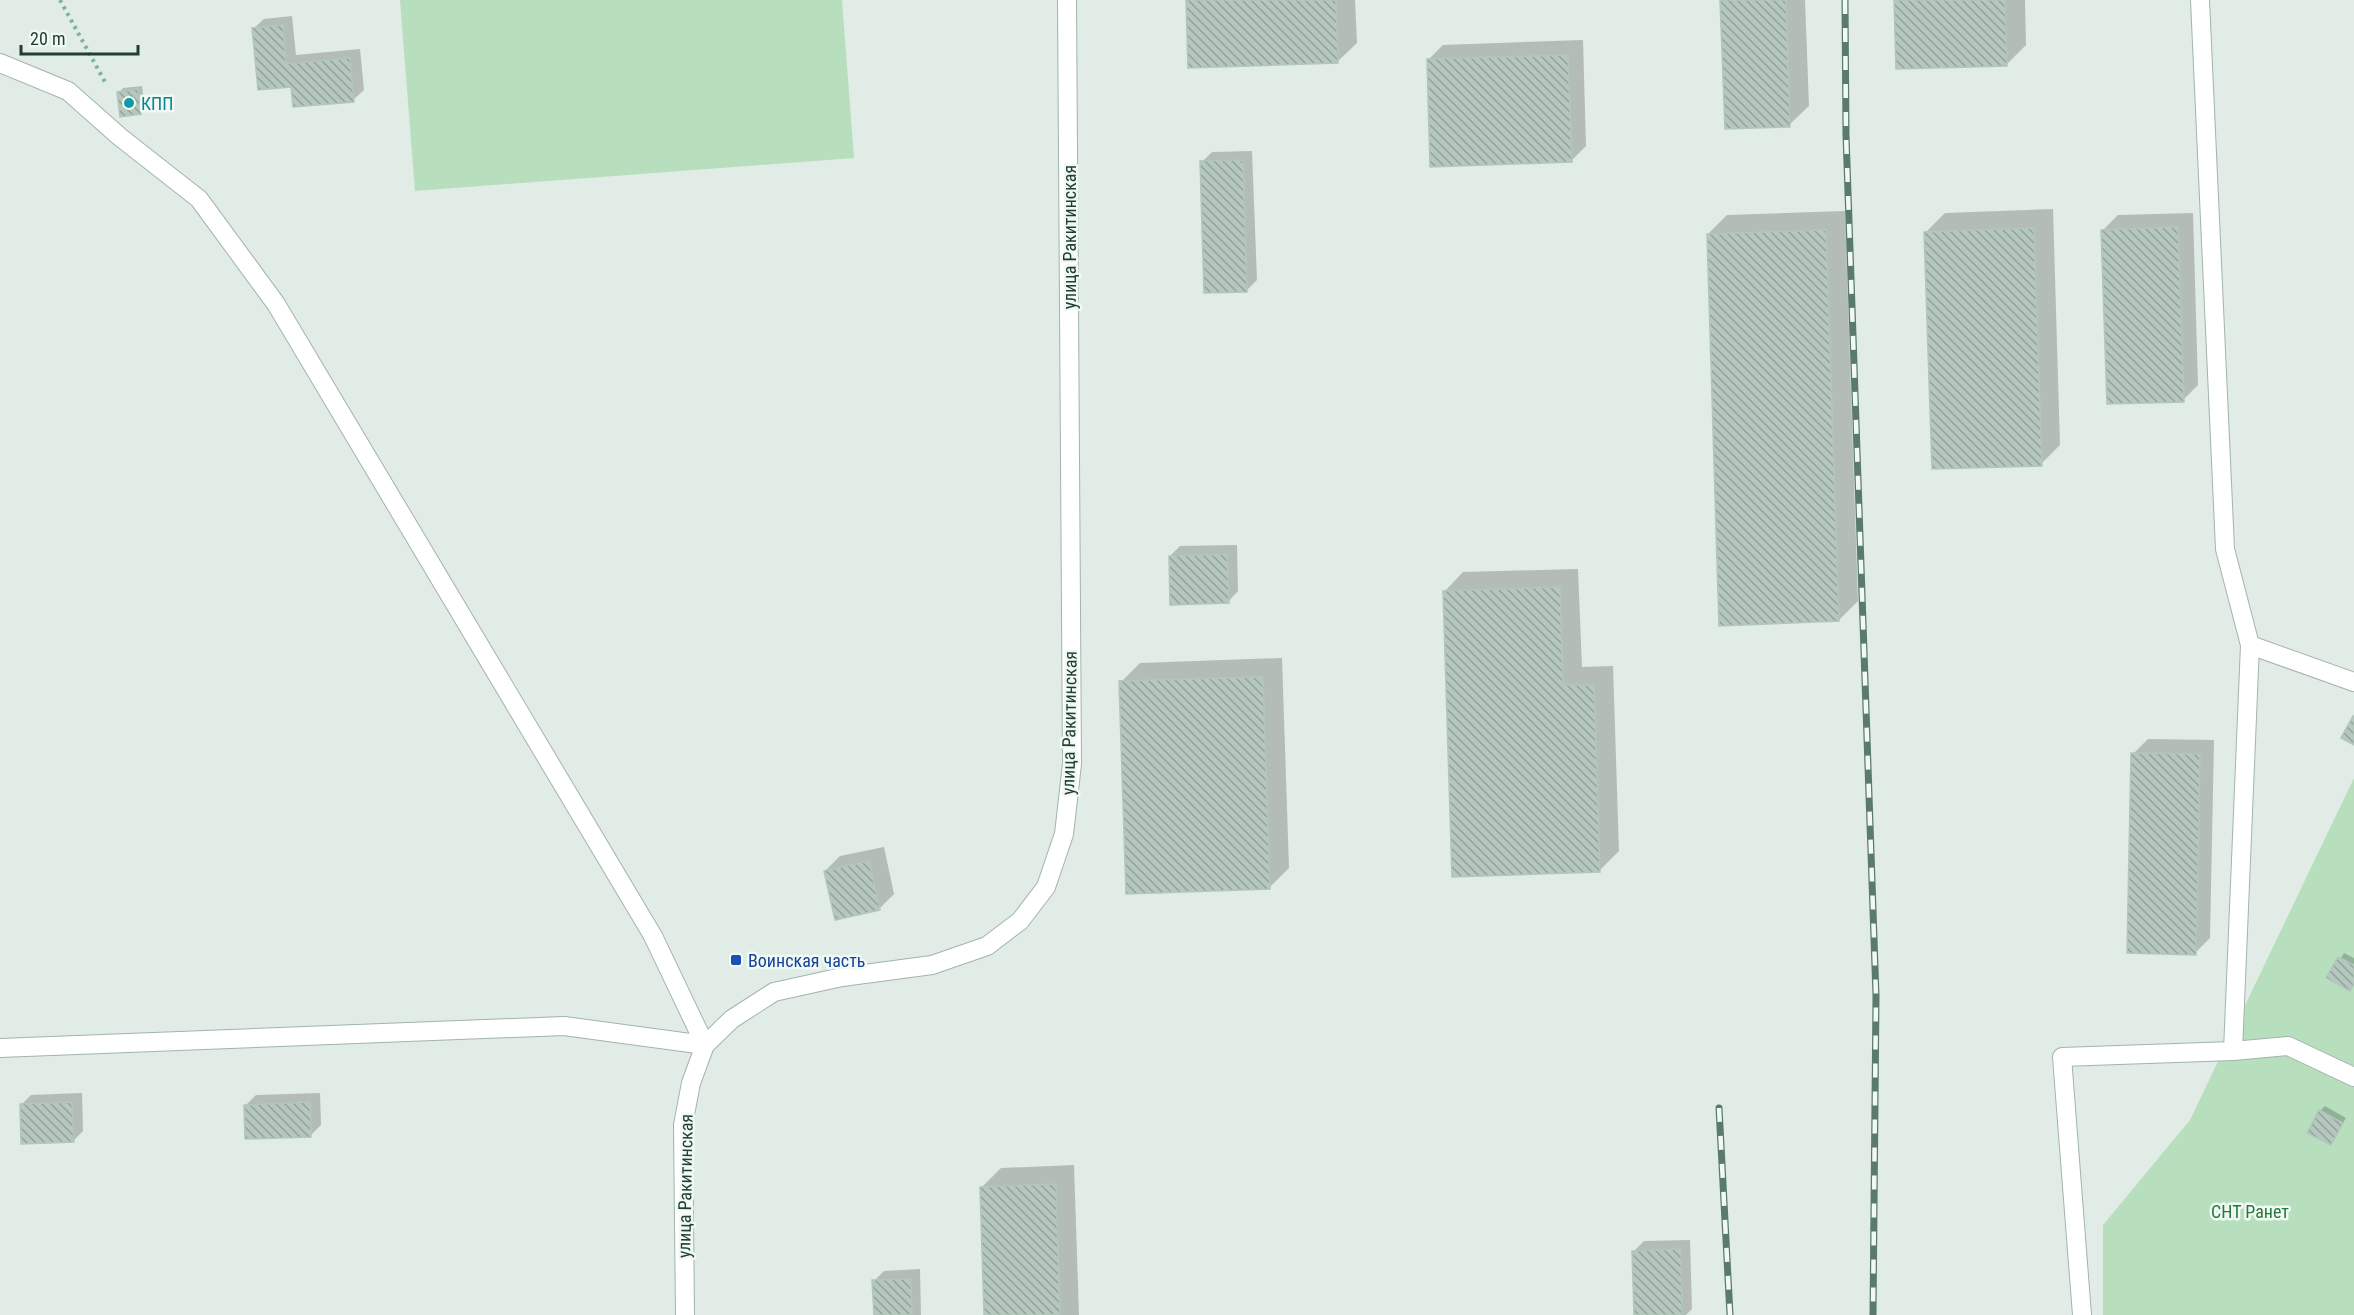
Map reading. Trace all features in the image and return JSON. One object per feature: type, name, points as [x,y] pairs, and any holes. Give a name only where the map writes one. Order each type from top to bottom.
[{"type":"street","name":"улица Ракитинская","points":[[685,1315],[683,1125],[691,1083],[705,1045],[732,1019],[774,992],[842,977],[932,965],[987,946],[1020,921],[1046,887],[1061,845],[1072,764],[1067,0]]},
{"type":"street","points":[[2200,0],[2225,549],[2250,645],[2233,1051]]},
{"type":"street","points":[[0,63],[68,91],[120,137],[199,199],[276,304],[653,936],[705,1045]]},
{"type":"street","points":[[2250,645],[2354,682]]},
{"type":"street","points":[[0,1048],[564,1026],[705,1045]]},
{"type":"street","points":[[2082,1315],[2062,1057],[2233,1051],[2288,1046],[2354,1077]]},
{"type":"path","points":[[60,0],[107,86]]},
{"type":"green space","points":[[400,0],[842,0],[854,158],[415,191]]},
{"type":"green space","name":"СНТ Ранет","points":[[2354,778],[2354,1315],[2103,1315],[2103,1225],[2190,1120]]},
{"type":"building","points":[[1186,0],[1336,0],[1338,63],[1188,68]]},
{"type":"building","points":[[1720,0],[1786,0],[1790,127],[1725,129]]},
{"type":"building","points":[[1894,0],[2005,0],[2007,66],[1896,69]]},
{"type":"building","points":[[283,25],[286,64],[350,58],[354,102],[293,107],[291,87],[258,90],[252,28]]},
{"type":"building","points":[[1568,55],[1572,162],[1430,167],[1427,59]]},
{"type":"building","name":"КПП","points":[[138,89],[141,114],[120,117],[117,92]]},
{"type":"building","points":[[1243,160],[1247,292],[1204,293],[1200,161]]},
{"type":"building","points":[[2178,227],[2184,402],[2107,404],[2101,230]]},
{"type":"building","points":[[2034,228],[2042,466],[1932,469],[1924,232]]},
{"type":"building","points":[[1826,230],[1839,621],[1719,626],[1707,234]]},
{"type":"building","points":[[1227,554],[1229,603],[1170,605],[1169,556]]},
{"type":"building","points":[[1560,587],[1563,685],[1594,685],[1600,872],[1452,877],[1443,591]]},
{"type":"building","points":[[1263,677],[1270,889],[1126,894],[1119,681]]},
{"type":"building","points":[[2354,716],[2354,745],[2341,738]]},
{"type":"building","points":[[2131,753],[2200,754],[2196,955],[2127,953]]},
{"type":"building","points":[[869,861],[880,910],[835,920],[824,871]]},
{"type":"building","points":[[2338,957],[2354,965],[2354,984],[2350,991],[2326,978]]},
{"type":"building","points":[[72,1102],[74,1142],[21,1144],[20,1104]]},
{"type":"building","points":[[310,1102],[311,1137],[245,1139],[244,1105]]},
{"type":"building","points":[[2319,1110],[2343,1123],[2331,1145],[2307,1133]]},
{"type":"building","points":[[1056,1184],[1060,1315],[984,1315],[980,1187]]},
{"type":"building","points":[[1681,1249],[1682,1315],[1634,1315],[1632,1251]]},
{"type":"building","points":[[911,1279],[912,1315],[874,1315],[872,1280]]},
{"type":"railway","points":[[1845,0],[1846,135],[1876,996],[1873,1315]]},
{"type":"railway","points":[[1719,1108],[1730,1315]]},
{"type":"place","name":"КПП","points":[[129,103]]},
{"type":"place","name":"Воинская часть","points":[[736,960]]}]
